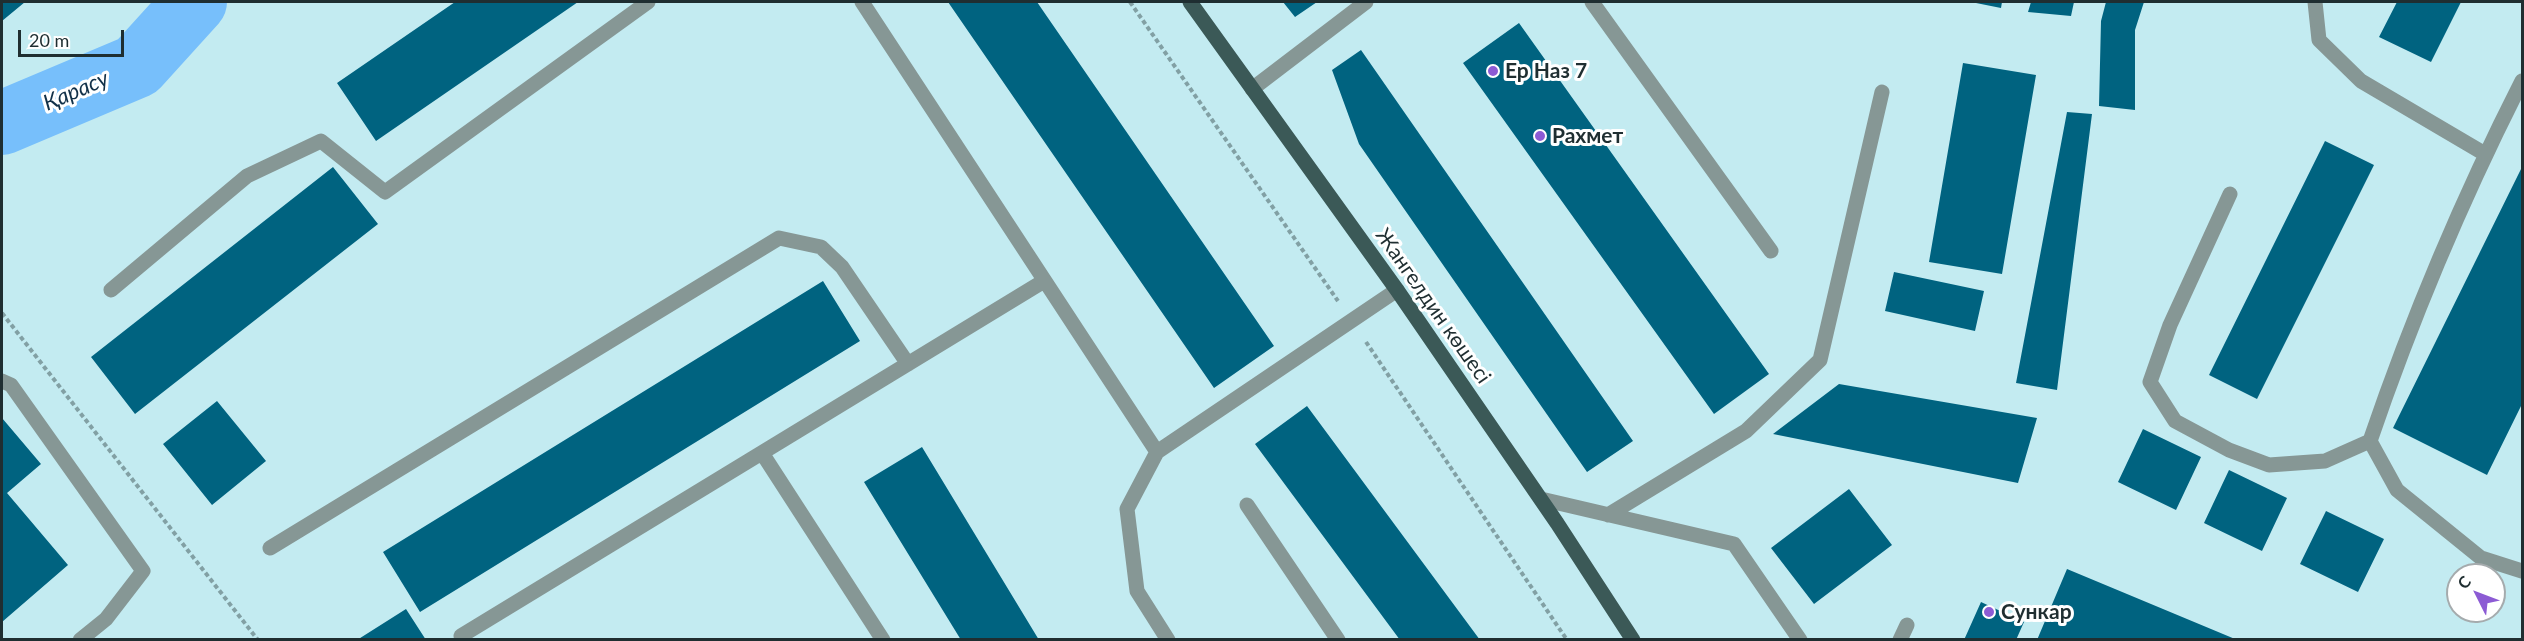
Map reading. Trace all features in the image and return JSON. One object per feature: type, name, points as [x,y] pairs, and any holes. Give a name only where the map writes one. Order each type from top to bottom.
[{"type":"main road","name":"Жангелдин көшесі","points":[[1190,2],[1398,290],[1633,639]]},
{"type":"street","points":[[111,290],[247,176],[321,141],[385,192],[648,2]]},
{"type":"street","points":[[862,2],[1157,452]]},
{"type":"street","points":[[1252,89],[1366,2]]},
{"type":"street","points":[[1592,2],[1772,250]]},
{"type":"street","points":[[2315,2],[2319,40],[2361,81],[2485,154]]},
{"type":"street","points":[[2230,194],[2170,325],[2150,382],[2175,421],[2229,450],[2269,465],[2325,461],[2370,441],[2394,371],[2485,154],[2523,81]]},
{"type":"street","points":[[1608,515],[1746,431],[1820,360],[1882,92]]},
{"type":"street","points":[[270,548],[779,238],[820,247],[842,267],[908,364]]},
{"type":"street","points":[[461,636],[1044,281]]},
{"type":"street","points":[[1168,639],[1137,591],[1126,509],[1157,452],[1398,290]]},
{"type":"street","points":[[2,381],[11,385],[143,571],[106,619],[80,639]]},
{"type":"street","points":[[2370,441],[2397,490],[2481,558],[2523,571]]},
{"type":"street","points":[[762,453],[883,639]]},
{"type":"street","points":[[1540,499],[1734,544],[1800,639]]},
{"type":"street","points":[[1247,505],[1338,639]]},
{"type":"street","points":[[1900,639],[1906,625]]},
{"type":"path","points":[[2,313],[258,639]]},
{"type":"building","points":[[2,2],[25,2],[2,21]]},
{"type":"building","points":[[455,2],[578,2],[376,141],[337,83]]},
{"type":"building","points":[[948,2],[1037,2],[1274,346],[1214,388]]},
{"type":"building","points":[[1283,2],[1317,2],[1295,17]]},
{"type":"building","points":[[1971,2],[2002,2],[2001,8]]},
{"type":"building","points":[[2031,2],[2074,2],[2071,16],[2028,12]]},
{"type":"building","points":[[2106,2],[2144,2],[2135,30],[2135,110],[2099,106],[2101,21]]},
{"type":"building","points":[[2397,2],[2461,2],[2431,62],[2379,37]]},
{"type":"building","points":[[1519,23],[1769,374],[1714,414],[1463,63]]},
{"type":"building","points":[[1361,50],[1633,441],[1587,472],[1359,144],[1332,70]]},
{"type":"building","points":[[1963,63],[2036,75],[2002,274],[1929,262]]},
{"type":"building","points":[[2067,112],[2092,114],[2057,390],[2016,383]]},
{"type":"building","points":[[2325,141],[2374,165],[2257,399],[2209,375]]},
{"type":"building","points":[[333,167],[378,224],[135,414],[91,357]]},
{"type":"building","points":[[2522,167],[2522,404],[2487,475],[2393,428]]},
{"type":"building","points":[[1894,272],[1984,291],[1975,331],[1885,311]]},
{"type":"building","points":[[823,281],[860,341],[420,612],[383,552]]},
{"type":"building","points":[[1839,384],[2037,418],[2018,483],[1773,434]]},
{"type":"building","points":[[217,401],[266,461],[212,505],[163,444]]},
{"type":"building","points":[[1307,406],[1480,640],[1400,640],[1255,444]]},
{"type":"building","points":[[2,418],[41,464],[7,493],[68,565],[2,622]]},
{"type":"building","points":[[2143,429],[2201,457],[2176,510],[2118,482]]},
{"type":"building","points":[[922,447],[1039,640],[961,640],[864,482]]},
{"type":"building","points":[[2229,470],[2287,498],[2262,551],[2204,523]]},
{"type":"building","points":[[1849,489],[1892,545],[1814,604],[1771,548]]},
{"type":"building","points":[[2326,511],[2384,539],[2358,592],[2300,564]]},
{"type":"building","points":[[2067,569],[2235,639],[2235,640],[2037,640]]},
{"type":"building","name":"Сункар","points":[[1981,602],[2024,622],[2016,640],[1964,640]]},
{"type":"building","points":[[406,609],[426,640],[357,640]]},
{"type":"waterway","name":"Қарасу","points":[[2,123],[137,66],[195,2]]},
{"type":"place","name":"Ер Наз 7","points":[[1493,71]]},
{"type":"place","name":"Рахмет","points":[[1540,136]]},
{"type":"place","name":"Сункар","points":[[1989,612]]}]
